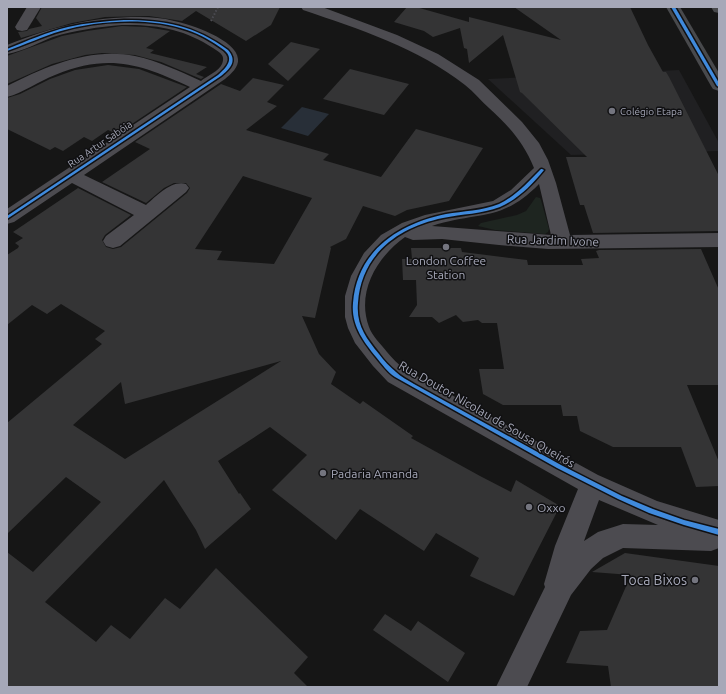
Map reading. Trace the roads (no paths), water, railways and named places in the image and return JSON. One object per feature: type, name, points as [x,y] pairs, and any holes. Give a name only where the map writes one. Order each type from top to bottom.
[{"type":"main road","points":[[673,7],[719,86]]},
{"type":"street","points":[[22,27],[34,7]]},
{"type":"street","points":[[308,7],[405,43],[433,57],[471,82],[504,113],[529,141],[542,170],[562,242]]},
{"type":"street","name":"Rua Artur Sabóia","points":[[7,50],[62,30],[90,24],[138,21],[168,24],[187,28],[204,35],[229,53],[232,60],[230,65],[224,71],[202,87],[7,218]]},
{"type":"street","points":[[7,92],[50,72],[100,58],[137,61],[161,69],[202,87]]},
{"type":"street","name":"Rua Doutor Nicolau de Sousa Queirós","points":[[542,170],[522,191],[500,205],[485,210],[447,215],[418,223],[407,227],[389,240],[372,256],[361,278],[355,302],[356,319],[362,336],[392,373],[592,485],[636,506],[665,517],[719,532]]},
{"type":"street","points":[[70,175],[148,214]]},
{"type":"street","points":[[113,241],[180,188]]},
{"type":"street","name":"Rua Jardim Ivone","points":[[389,240],[424,232],[442,232],[532,242],[719,240]]},
{"type":"street","points":[[557,591],[562,563],[592,485]]},
{"type":"street","points":[[510,687],[557,591],[574,567],[593,549],[612,538],[623,536],[719,539]]},
{"type":"place","name":"Colégio Etapa","points":[[612,111]]},
{"type":"place","name":"London Coffee Station","points":[[446,247]]},
{"type":"place","name":"Padaria Amanda","points":[[323,473]]},
{"type":"place","name":"Oxxo","points":[[529,507]]},
{"type":"place","name":"Toca Bixos","points":[[695,580]]}]
